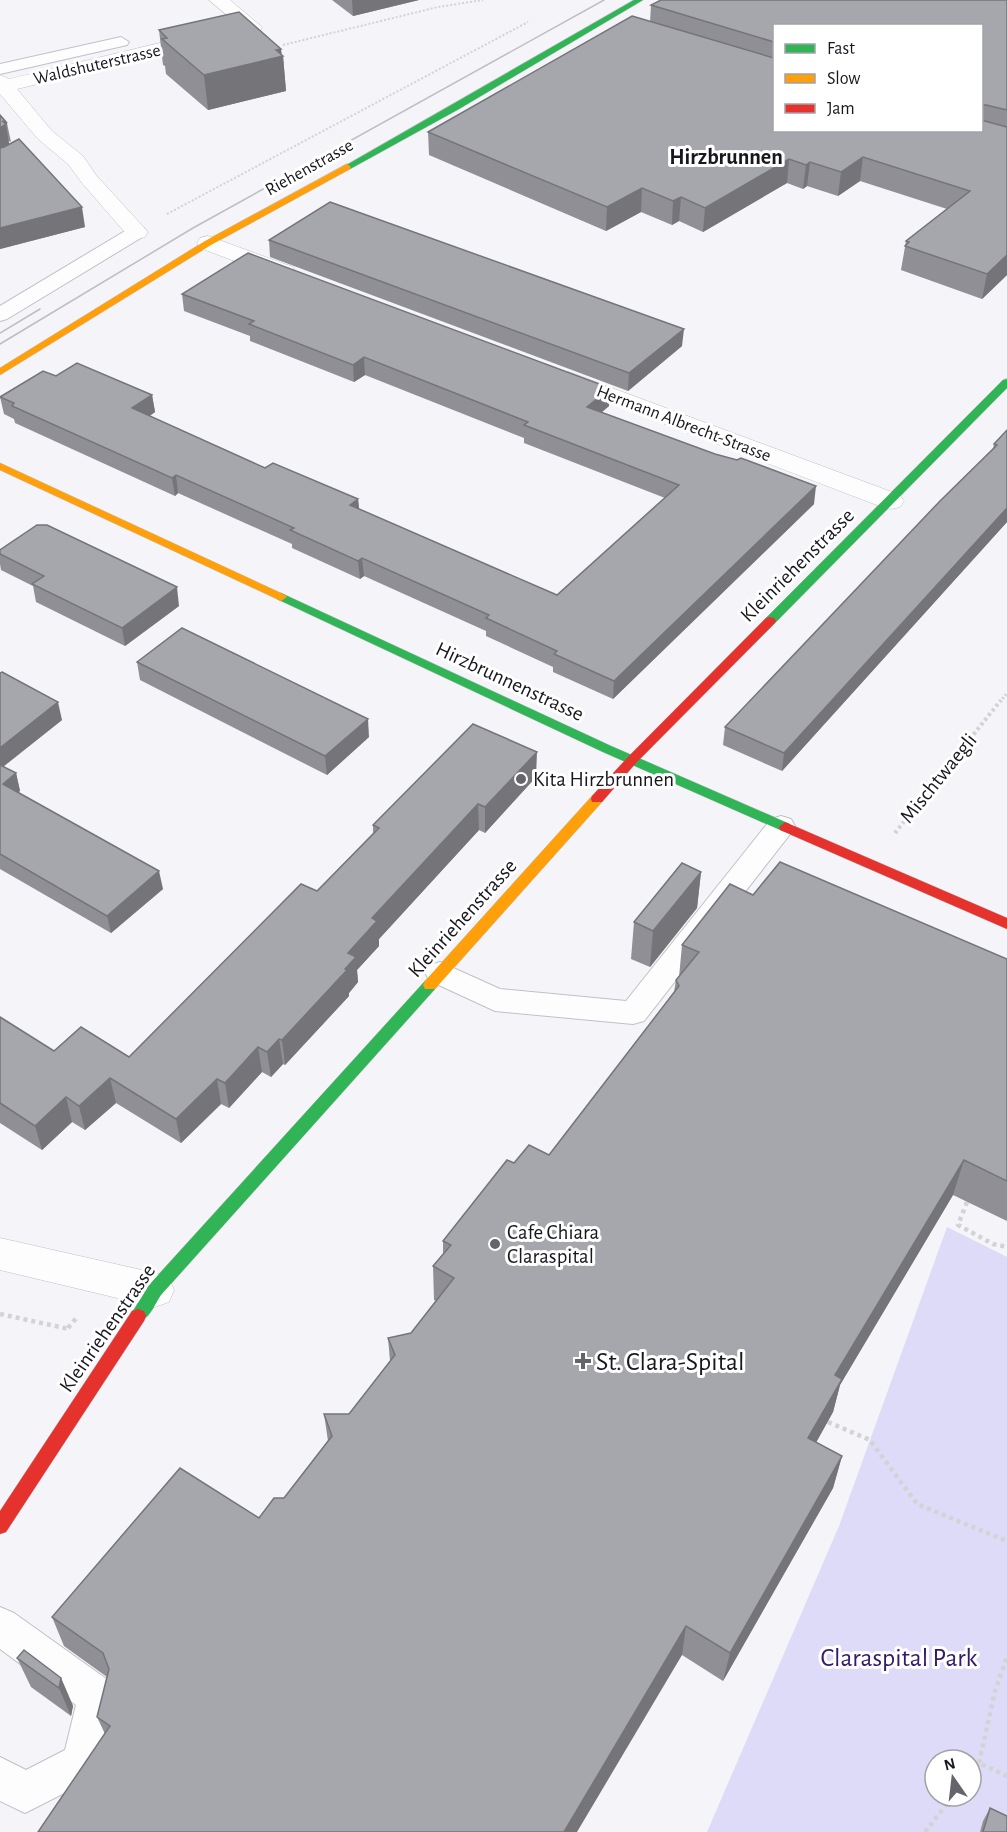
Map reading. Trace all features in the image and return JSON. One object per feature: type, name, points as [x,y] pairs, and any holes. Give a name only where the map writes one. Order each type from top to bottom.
[{"type":"street","name":"Waldshuterstrasse","points":[[1,79],[253,27],[218,0]]},
{"type":"street","name":"Riehenstrasse","points":[[0,372],[208,243],[456,107],[639,0]]},
{"type":"street","points":[[600,21],[625,29]]},
{"type":"street","points":[[1,79],[45,135],[76,160],[89,179],[137,232]]},
{"type":"street","points":[[27,145],[45,135]]},
{"type":"street","points":[[208,243],[308,280]]},
{"type":"street","name":"Hermann Albrecht-Strasse","points":[[553,373],[891,501]]},
{"type":"street","name":"Kleinriehenstrasse","points":[[0,1526],[155,1290],[632,760],[1007,382]]},
{"type":"street","name":"Hirzbrunnenstrasse","points":[[0,466],[632,760],[1007,924]]},
{"type":"street","points":[[0,1254],[155,1290]]},
{"type":"lane","points":[[1,79],[122,42]]},
{"type":"lane","points":[[0,315],[137,232]]},
{"type":"lane","points":[[440,973],[495,1000],[633,1013],[781,826]]},
{"type":"lane","points":[[0,1626],[98,1697],[82,1763],[25,1793],[0,1776]]},
{"type":"path","points":[[283,45],[438,7],[483,0]]},
{"type":"path","points":[[137,232],[537,17]]},
{"type":"path","name":"Mischtwaegli","points":[[870,864],[1007,693]]},
{"type":"path","points":[[968,1202],[958,1224],[993,1244],[1007,1247]]},
{"type":"path","points":[[0,1314],[68,1328],[70,1340]]},
{"type":"path","points":[[828,1422],[870,1440],[917,1504],[1007,1541]]},
{"type":"path","points":[[982,1748],[995,1691],[1007,1656]]},
{"type":"path","points":[[983,1765],[1007,1776]]},
{"type":"path","points":[[925,1832],[944,1808]]},
{"type":"green space","name":"Claraspital Park","points":[[947,1227],[1007,1257],[1007,1832],[707,1832],[839,1526]]},
{"type":"building","points":[[661,0],[1007,0],[1007,110],[983,105],[983,24],[773,24],[773,42],[651,5]]},
{"type":"building","points":[[239,12],[281,49],[276,50],[283,56],[204,75],[162,39],[167,38],[159,30]]},
{"type":"building","points":[[632,16],[773,58],[773,132],[983,132],[983,121],[1007,127],[1007,255],[987,274],[905,246],[909,242],[906,241],[970,191],[863,157],[841,172],[810,162],[806,165],[789,159],[705,208],[681,197],[673,201],[642,188],[607,207],[428,132]]},
{"type":"building","points":[[0,115],[7,123],[2,121],[6,124],[0,128]]},
{"type":"building","points":[[19,139],[82,207],[0,228],[0,148]]},
{"type":"building","points":[[330,202],[684,329],[629,373],[269,240]]},
{"type":"building","points":[[248,253],[610,388],[587,407],[715,454],[737,460],[741,458],[816,486],[614,681],[554,654],[557,651],[486,618],[489,615],[362,558],[358,561],[290,530],[294,528],[176,475],[172,478],[12,406],[14,403],[0,397],[43,371],[56,376],[77,363],[152,395],[132,408],[265,468],[273,463],[358,499],[350,505],[557,595],[679,485],[524,425],[528,422],[364,357],[353,365],[249,324],[254,321],[182,294]]},
{"type":"building","points":[[1007,430],[1007,508],[784,753],[725,727],[940,501],[997,445],[994,444]]},
{"type":"building","points":[[37,525],[47,525],[177,587],[122,628],[32,584],[44,576],[0,554],[0,550]]},
{"type":"building","points":[[182,628],[368,719],[325,756],[137,662]]},
{"type":"building","points":[[0,673],[58,702],[0,748]]},
{"type":"building","points":[[473,724],[537,752],[485,807],[478,804],[372,918],[377,921],[348,953],[356,957],[345,969],[347,970],[282,1040],[279,1039],[267,1052],[258,1047],[225,1083],[217,1079],[176,1119],[110,1078],[79,1106],[66,1097],[35,1126],[0,1103],[0,1017],[54,1051],[81,1027],[129,1057],[301,884],[317,891],[379,828],[373,825]]},
{"type":"building","points":[[0,765],[16,773],[3,784],[159,871],[107,916],[0,854]]},
{"type":"building","points":[[780,862],[1007,959],[1007,1181],[964,1160],[835,1375],[842,1379],[808,1438],[842,1456],[730,1653],[686,1626],[564,1832],[38,1832],[110,1726],[97,1717],[109,1669],[103,1653],[52,1617],[180,1468],[259,1518],[274,1498],[284,1498],[332,1436],[324,1414],[349,1414],[395,1355],[388,1338],[411,1333],[454,1278],[433,1266],[451,1245],[443,1241],[507,1160],[514,1163],[529,1145],[549,1155],[679,986],[676,980],[699,952],[682,945],[730,884],[753,895]]},
{"type":"building","points":[[682,863],[701,872],[653,931],[634,922]]},
{"type":"building","points":[[24,1650],[61,1678],[59,1688],[17,1658]]},
{"type":"building","points":[[990,1808],[1007,1816],[1007,1832],[983,1832]]},
{"type":"tram line","points":[[0,344],[193,228],[604,0]]},
{"type":"tram line","points":[[0,333],[40,309]]},
{"type":"traffic: fast","points":[[347,167],[456,107],[639,0]]},
{"type":"traffic: fast","points":[[770,621],[1007,382]]},
{"type":"traffic: fast","points":[[281,597],[607,749],[785,827]]},
{"type":"traffic: fast","points":[[138,1316],[155,1290],[430,985]]},
{"type":"traffic: slow","points":[[0,372],[208,243],[347,167]]},
{"type":"traffic: slow","points":[[0,466],[281,597]]},
{"type":"traffic: slow","points":[[430,985],[597,799]]},
{"type":"traffic: jam","points":[[597,799],[632,760],[770,621]]},
{"type":"traffic: jam","points":[[785,827],[1007,924]]},
{"type":"traffic: jam","points":[[0,1526],[138,1316]]},
{"type":"place","name":"Kita Hirzbrunnen","points":[[521,779]]},
{"type":"place","name":"Cafe Chiara Claraspital","points":[[495,1244]]},
{"type":"place","name":"St. Clara-Spital","points":[[583,1361]]},
{"type":"district","name":"Hirzbrunnen","points":[[726,156]]}]
